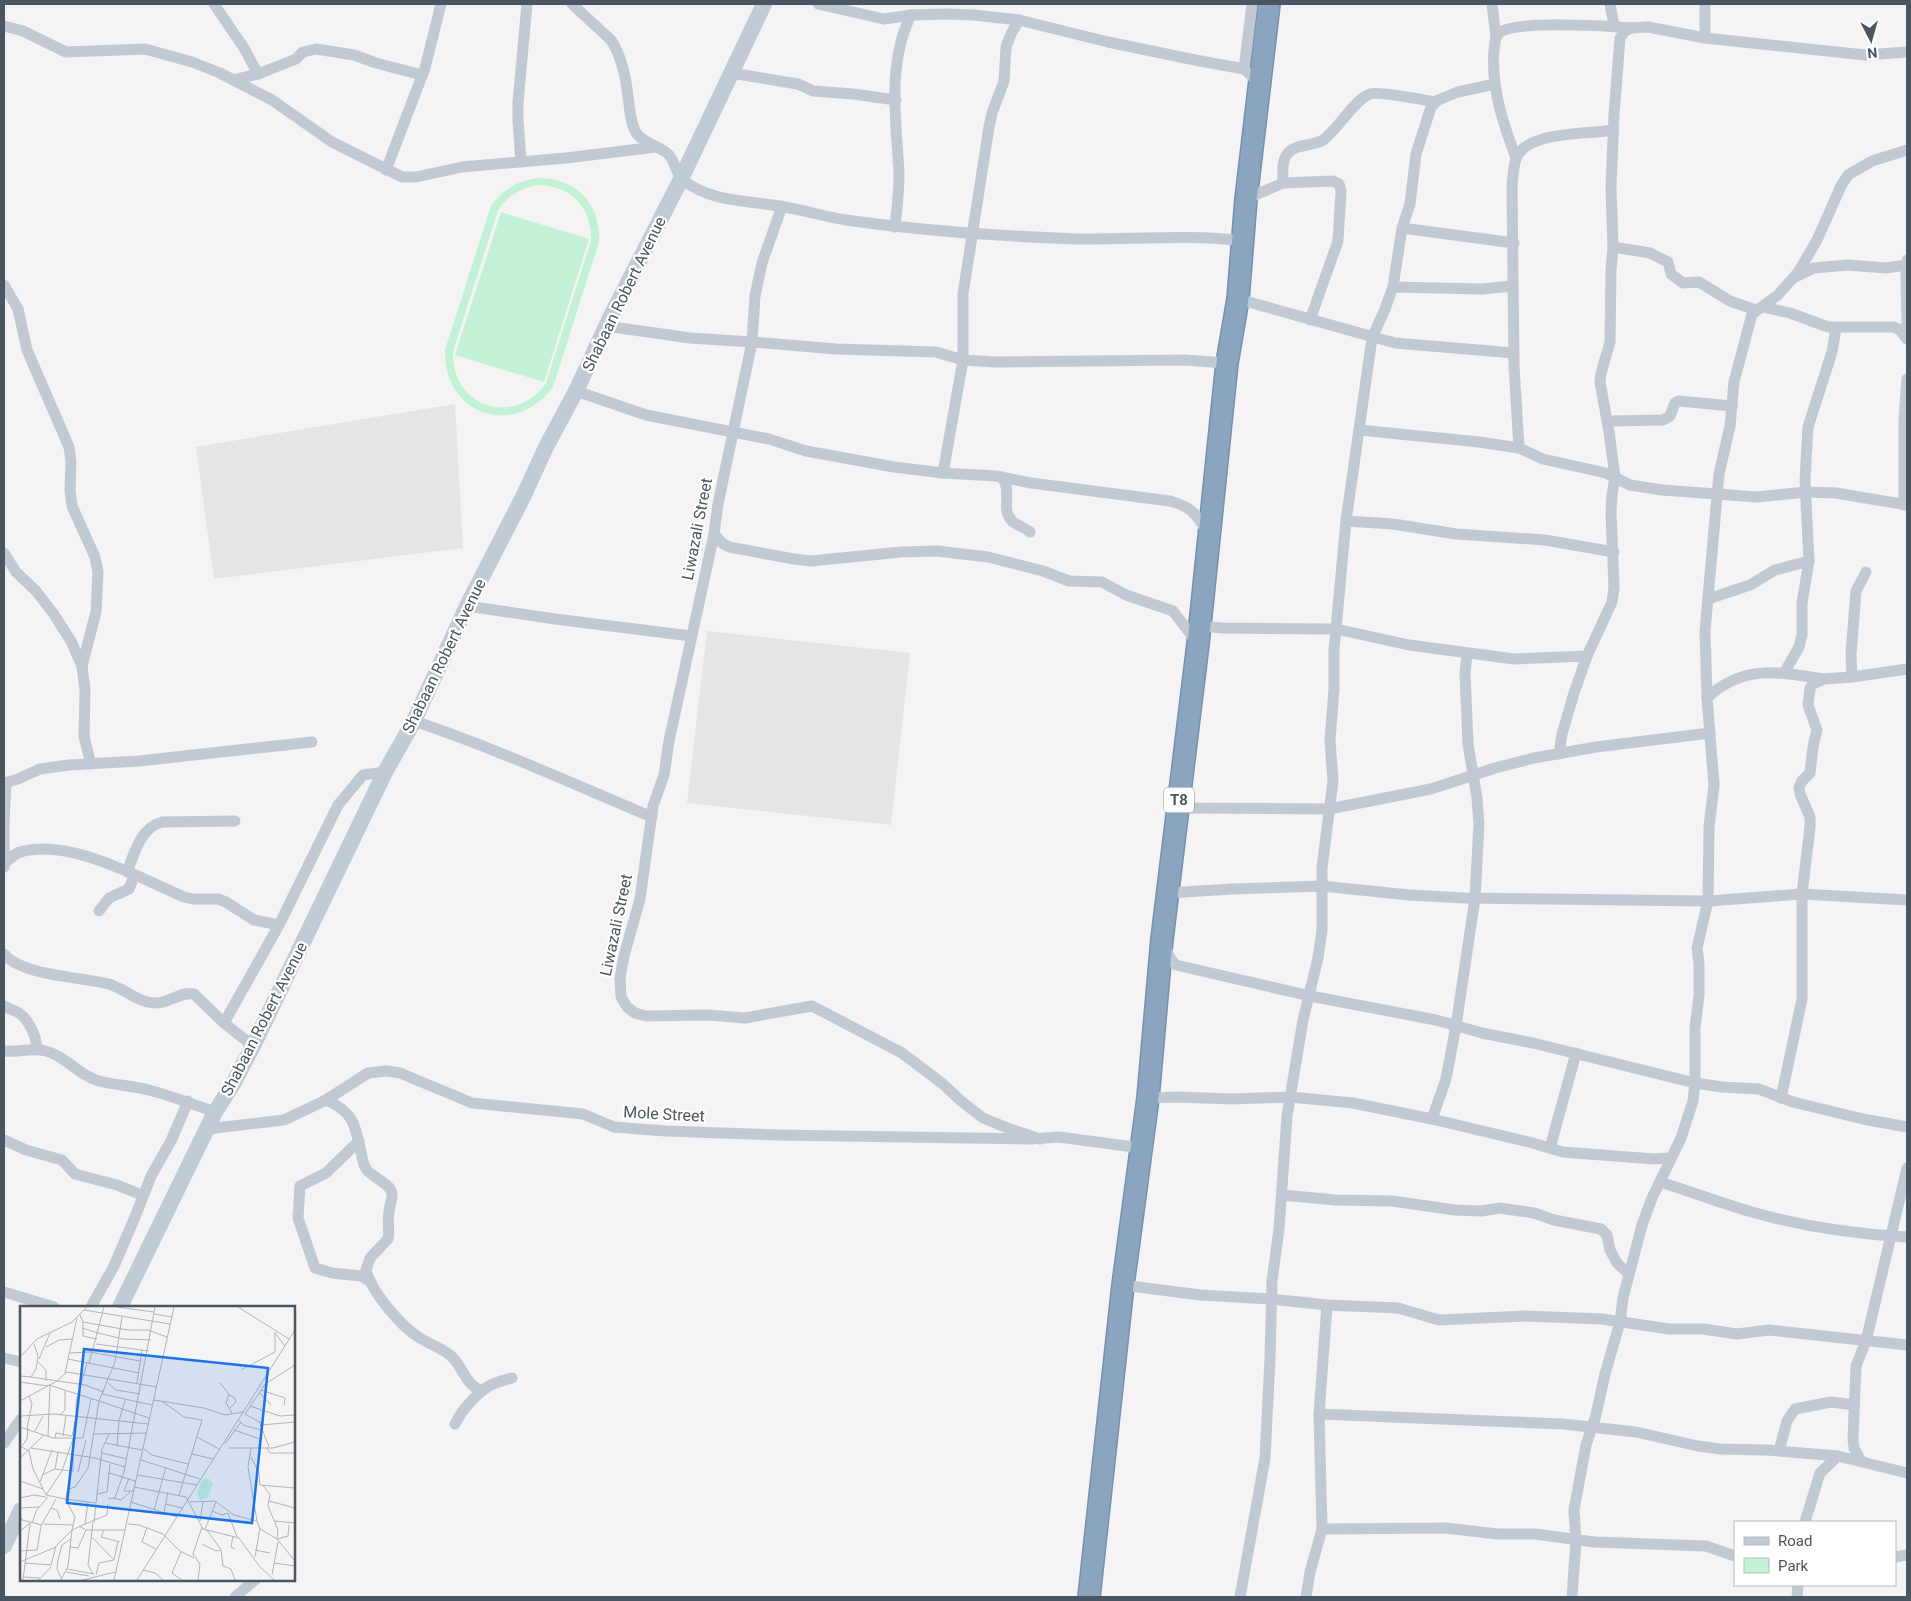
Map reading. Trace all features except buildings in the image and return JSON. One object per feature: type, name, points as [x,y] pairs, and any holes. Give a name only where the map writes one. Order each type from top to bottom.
[{"type":"highway","name":"T8","points":[[1089,1597],[1123,1285],[1148,1098],[1162,939],[1199,635],[1227,363],[1238,299],[1246,199],[1269,4]]},
{"type":"street","points":[[214,4],[244,48],[258,74]]},
{"type":"street","points":[[386,170],[422,75],[441,4]]},
{"type":"street","points":[[521,162],[518,102],[527,4]]},
{"type":"street","points":[[572,4],[615,46],[624,72],[630,115],[630,150]]},
{"type":"street","name":"Shabaan Robert Avenue","points":[[120,1306],[215,1112],[233,1084],[253,1046],[385,772],[414,720],[467,606],[681,179],[764,4]]},
{"type":"street","points":[[818,4],[884,19],[911,15],[974,15],[1019,20],[1108,42],[1244,69],[1259,83]]},
{"type":"street","points":[[1244,69],[1252,4]]},
{"type":"street","points":[[1492,4],[1496,37],[1494,58],[1495,84],[1504,125],[1516,158]]},
{"type":"street","points":[[1610,4],[1614,26]]},
{"type":"street","points":[[1704,38],[1705,4]]},
{"type":"street","points":[[896,227],[899,180],[895,126],[899,48],[903,31],[911,15]]},
{"type":"street","points":[[943,473],[963,360],[963,294],[989,127],[1004,81],[1006,47],[1019,20]]},
{"type":"street","points":[[1496,37],[1505,30],[1518,28],[1568,25],[1648,27],[1704,38],[1865,55],[1907,52]]},
{"type":"street","points":[[4,26],[23,31],[66,52],[153,50],[192,62],[234,80],[272,100],[332,142],[402,177],[416,177],[462,167],[656,147]]},
{"type":"street","points":[[1559,754],[1566,716],[1587,656],[1612,602],[1614,588],[1612,504],[1615,477],[1600,382],[1610,342],[1613,247],[1611,187],[1618,44],[1622,34],[1632,28]]},
{"type":"street","points":[[234,80],[258,74],[296,59],[303,52],[316,49],[354,55],[422,75]]},
{"type":"street","points":[[730,73],[798,84],[812,91],[896,100]]},
{"type":"street","points":[[1240,1597],[1265,1458],[1270,1359],[1270,1299],[1282,1195],[1287,1116],[1303,1020],[1310,996],[1322,930],[1322,868],[1333,781],[1330,741],[1334,689],[1334,650],[1346,521],[1372,338],[1393,287],[1402,228],[1410,204],[1418,142],[1431,107],[1435,102],[1458,92],[1495,84]]},
{"type":"street","points":[[1283,183],[1284,160],[1290,150],[1323,140],[1366,96],[1376,93],[1435,102]]},
{"type":"street","points":[[630,115],[637,134],[670,156],[681,179],[706,194],[744,202],[782,206],[831,218],[896,227],[1012,236],[1125,240],[1210,236],[1242,241]]},
{"type":"street","points":[[1518,448],[1514,354],[1512,186],[1516,158],[1519,152],[1531,143],[1544,139],[1613,130]]},
{"type":"street","points":[[1572,1597],[1576,1541],[1574,1510],[1586,1445],[1620,1322],[1629,1274],[1642,1225],[1688,1118],[1693,1101],[1695,1083],[1694,1028],[1699,995],[1697,948],[1708,900],[1709,827],[1714,786],[1705,653],[1708,599],[1719,474],[1730,426],[1734,382],[1749,319],[1778,295],[1794,278],[1818,240],[1841,186],[1848,175],[1872,161],[1907,150]]},
{"type":"street","points":[[1246,199],[1283,183],[1334,181],[1339,184],[1342,191],[1338,241],[1310,320]]},
{"type":"street","name":"Liwazali Street","points":[[782,206],[762,264],[755,296],[752,342],[714,534],[669,741],[664,775],[653,806],[640,900],[624,956],[620,978],[621,997],[627,1007],[635,1013],[646,1016],[708,1015],[745,1018],[812,1006],[902,1053],[983,1118],[1040,1139]]},
{"type":"street","points":[[1402,228],[1514,243]]},
{"type":"street","points":[[1613,247],[1650,253],[1668,262],[1672,274],[1683,283],[1700,282],[1730,302],[1759,309],[1790,313],[1812,322],[1836,328],[1883,326],[1905,331],[1907,263],[1886,268],[1848,265],[1814,268],[1794,278]]},
{"type":"street","points":[[4,285],[18,309],[27,350],[69,447],[72,506],[96,562],[97,606],[82,666]]},
{"type":"street","points":[[1393,287],[1482,289],[1513,286]]},
{"type":"street","points":[[1238,299],[1372,338],[1419,347],[1464,348],[1514,354]]},
{"type":"street","points":[[606,326],[675,337],[836,349],[936,352],[963,360],[996,362],[1165,360],[1227,363]]},
{"type":"street","points":[[1784,673],[1799,647],[1802,635],[1802,603],[1809,561],[1805,456],[1808,427],[1832,352],[1836,328]]},
{"type":"street","points":[[1359,430],[1479,442],[1518,448],[1543,459],[1606,473],[1630,485],[1644,488],[1757,497],[1806,492],[1836,493],[1905,505],[1904,418],[1907,379]]},
{"type":"street","points":[[576,391],[646,415],[769,439],[806,451],[894,467],[943,473],[982,474],[1144,496],[1184,504],[1197,515],[1210,536]]},
{"type":"street","points":[[1607,421],[1663,420],[1670,416],[1675,403],[1678,401],[1732,406]]},
{"type":"street","points":[[1002,478],[1007,485],[1006,506],[1009,516],[1012,521],[1030,532]]},
{"type":"street","points":[[1346,521],[1393,524],[1456,534],[1545,540],[1614,552]]},
{"type":"street","points":[[714,534],[722,543],[729,547],[811,561],[901,552],[948,551],[1014,563],[1069,580],[1098,581],[1126,595],[1173,611],[1199,635],[1223,628],[1336,630],[1409,645],[1467,654],[1533,659],[1587,656]]},
{"type":"street","points":[[4,553],[16,572],[36,591],[53,613],[71,641],[82,666],[85,690],[84,737],[91,764]]},
{"type":"street","points":[[1708,599],[1750,585],[1775,570],[1809,561]]},
{"type":"street","points":[[1852,677],[1851,654],[1856,591],[1866,572]]},
{"type":"street","points":[[467,606],[691,636]]},
{"type":"street","points":[[1432,1118],[1446,1079],[1475,898],[1479,824],[1468,744],[1465,673],[1467,654]]},
{"type":"street","points":[[1707,698],[1727,682],[1759,673],[1784,673],[1824,679],[1907,669]]},
{"type":"street","points":[[1781,1098],[1802,999],[1802,894],[1810,817],[1799,787],[1810,773],[1817,730],[1808,705],[1810,688],[1816,682],[1824,679]]},
{"type":"street","points":[[414,720],[652,817]]},
{"type":"street","points":[[1178,808],[1329,809],[1431,790],[1494,768],[1559,754],[1710,733]]},
{"type":"street","points":[[4,865],[5,783],[40,770],[91,764],[139,762],[312,742]]},
{"type":"street","points":[[224,1023],[279,925],[338,805],[363,775],[385,772]]},
{"type":"street","points":[[99,911],[109,898],[129,888],[130,874],[139,842],[156,824],[162,822],[235,821]]},
{"type":"street","points":[[4,865],[23,851],[49,849],[90,857],[184,897],[218,899],[254,920],[279,925]]},
{"type":"street","points":[[1168,893],[1322,886],[1410,895],[1475,898],[1708,900],[1802,894],[1907,900]]},
{"type":"street","points":[[1162,939],[1170,958],[1176,965],[1310,996],[1436,1020],[1482,1034],[1512,1038],[1695,1083],[1759,1089],[1781,1098],[1863,1119],[1907,1127]]},
{"type":"street","points":[[4,954],[13,962],[30,969],[108,984],[140,1000],[153,1003],[166,1002],[190,993],[194,994],[224,1023],[253,1046]]},
{"type":"street","points":[[6,1009],[22,1017],[33,1033],[37,1043],[36,1049]]},
{"type":"street","points":[[4,1051],[13,1052],[36,1049],[58,1056],[98,1081],[148,1090],[188,1101],[215,1112]]},
{"type":"street","points":[[1550,1148],[1576,1053]]},
{"type":"street","name":"Mole Street","points":[[207,1129],[284,1120],[326,1100],[362,1077],[377,1071],[387,1071],[400,1073],[472,1103],[584,1114],[614,1127],[759,1134],[1040,1139],[1060,1137],[1141,1148]]},
{"type":"street","points":[[1148,1098],[1232,1099],[1290,1097],[1353,1104],[1432,1118],[1570,1153],[1654,1159],[1671,1158]]},
{"type":"street","points":[[326,1100],[347,1113],[356,1128],[363,1162],[368,1170],[390,1188],[392,1196],[388,1215],[388,1239],[370,1258],[367,1266],[366,1272],[371,1282],[393,1314],[418,1338],[449,1354],[461,1366],[472,1386],[482,1391]]},
{"type":"street","points":[[92,1306],[114,1266],[150,1176],[171,1141],[188,1101]]},
{"type":"street","points":[[4,1140],[26,1150],[62,1160],[75,1174],[116,1185],[142,1195]]},
{"type":"street","points":[[359,1141],[326,1173],[300,1186],[298,1218],[315,1268],[332,1273],[361,1276],[371,1282]]},
{"type":"street","points":[[1861,1461],[1854,1448],[1853,1439],[1856,1366],[1866,1341],[1907,1168]]},
{"type":"street","points":[[1660,1182],[1759,1214],[1862,1234],[1907,1237]]},
{"type":"street","points":[[1282,1195],[1336,1200],[1392,1201],[1455,1210],[1481,1211],[1500,1208],[1534,1213],[1570,1224],[1601,1229],[1607,1235],[1610,1250],[1617,1264],[1629,1274]]},
{"type":"street","points":[[1123,1285],[1200,1295],[1270,1299],[1327,1305],[1398,1308],[1439,1320],[1525,1316],[1602,1319],[1669,1329],[1714,1330],[1737,1334],[1769,1330],[1907,1345]]},
{"type":"street","points":[[4,1292],[51,1306]]},
{"type":"street","points":[[1306,1597],[1310,1572],[1322,1529],[1319,1414],[1327,1305]]},
{"type":"street","points":[[4,1358],[20,1362]]},
{"type":"street","points":[[455,1424],[482,1391],[493,1384],[512,1378]]},
{"type":"street","points":[[1779,1451],[1787,1421],[1795,1408],[1831,1402],[1854,1405]]},
{"type":"street","points":[[1319,1414],[1563,1424],[1636,1432],[1705,1447],[1838,1456],[1907,1473]]},
{"type":"street","points":[[4,1443],[20,1420]]},
{"type":"street","points":[[1805,1521],[1820,1473],[1838,1456]]},
{"type":"street","points":[[4,1546],[20,1512]]},
{"type":"street","points":[[1322,1529],[1446,1528],[1497,1534],[1535,1534],[1576,1541],[1658,1546],[1706,1546],[1734,1556]]},
{"type":"street","points":[[234,1597],[255,1581]]},
{"type":"shaded area","points":[[455,404],[463,548],[214,579],[196,447]]},
{"type":"shaded area","points":[[707,631],[910,653],[891,825],[687,803]]},
{"type":"green space","points":[[530,179],[552,179],[575,188],[584,195],[596,216],[599,228],[599,242],[553,387],[537,403],[520,412],[502,415],[484,412],[468,404],[456,391],[448,372],[445,350],[491,206],[506,190]],"holes":[[[532,186],[550,186],[570,194],[584,209],[588,218],[591,241],[546,383],[533,397],[518,405],[502,407],[487,405],[473,398],[462,386],[455,371],[453,352],[498,210],[510,197],[520,191]]]},
{"type":"green space","points":[[501,212],[589,239],[544,382],[455,355]]}]
